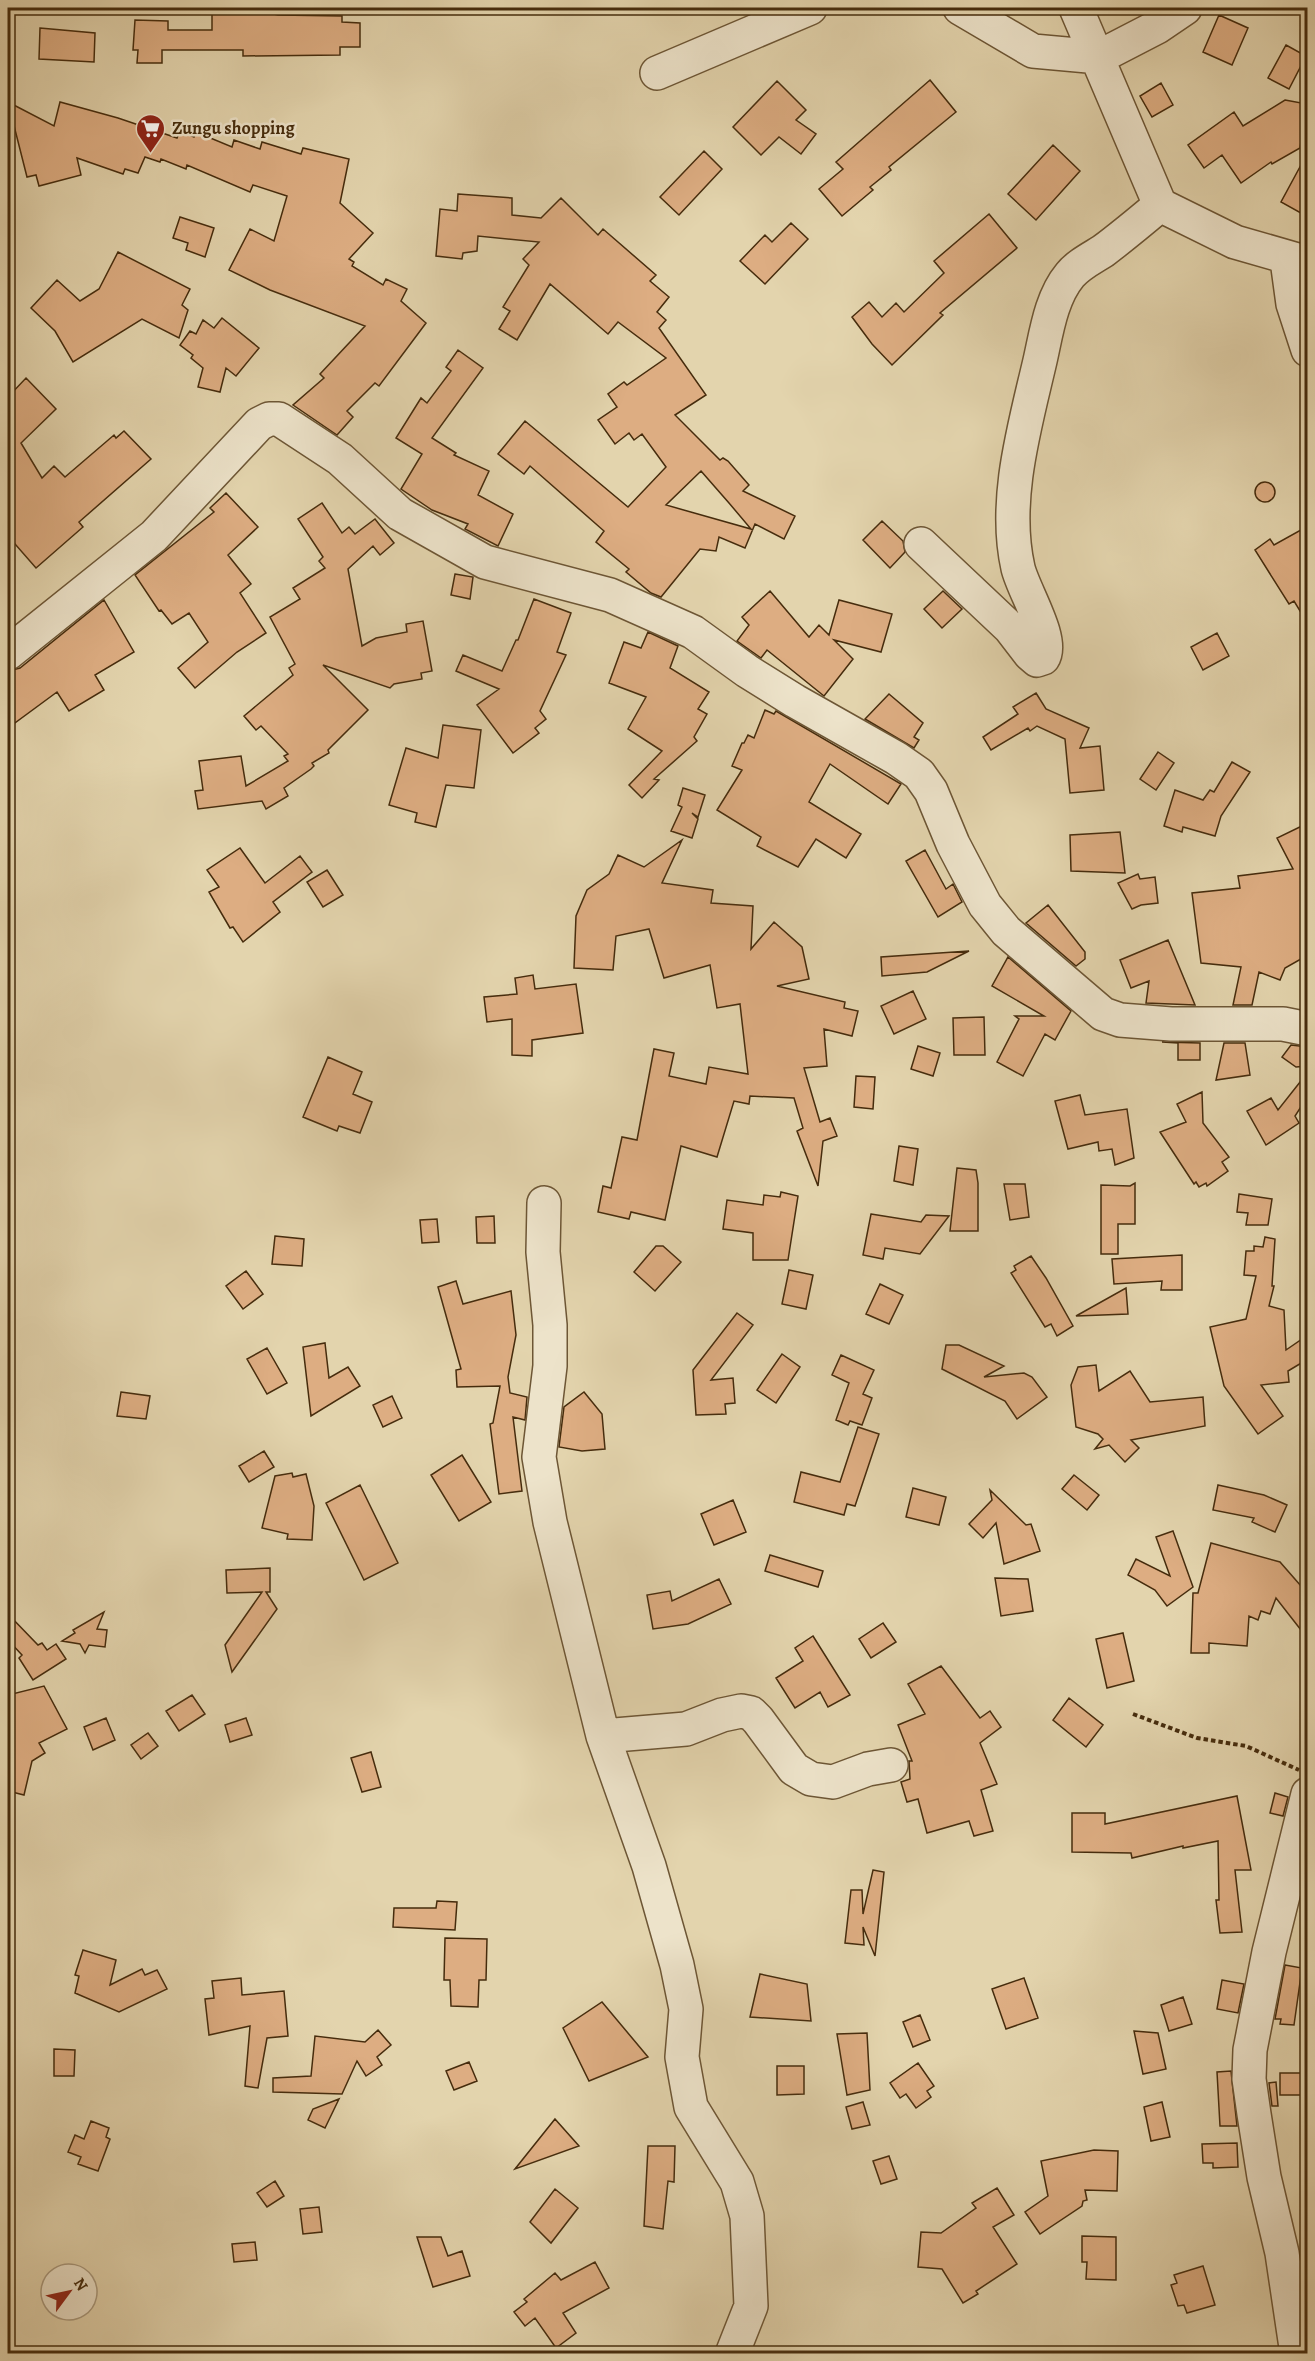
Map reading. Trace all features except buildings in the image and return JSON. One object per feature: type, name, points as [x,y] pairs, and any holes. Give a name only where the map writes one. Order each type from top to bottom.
[{"type":"street","points":[[657,73],[810,8]]},
{"type":"street","points":[[960,8],[1033,51],[1099,57],[1157,27],[1185,8]]},
{"type":"street","points":[[1076,8],[1099,57],[1160,205],[1235,242],[1298,262],[1293,304],[1308,350]]},
{"type":"street","points":[[921,544],[1010,628],[1030,654],[1037,660],[1043,658],[1046,653],[1044,635],[1018,569],[1014,541],[1015,498],[1021,444],[1056,297],[1070,274],[1134,228],[1160,205]]},
{"type":"street","points":[[8,653],[154,536],[259,424],[269,419],[279,419],[340,459],[400,514],[485,562],[610,595],[693,632],[747,671],[896,758],[919,774],[931,791],[953,844],[985,905],[1027,952],[1103,1014],[1120,1020],[1151,1023],[1283,1024],[1308,1029]]},
{"type":"street","points":[[544,1203],[543,1252],[550,1325],[550,1366],[539,1457],[550,1522],[603,1736],[649,1866],[677,1965],[686,2009],[682,2057],[691,2107],[737,2182],[747,2216],[751,2306],[732,2354]]},
{"type":"street","points":[[603,1736],[686,1728],[741,1711],[751,1713],[794,1769],[812,1779],[833,1782],[868,1768],[891,1765]]},
{"type":"street","points":[[1297,2354],[1282,2253],[1264,2177],[1249,2079],[1250,2050],[1269,1952],[1308,1794]]},
{"type":"path","points":[[1132,1714],[1197,1738],[1246,1746],[1308,1774]]},
{"type":"place","name":"Zungu shopping","points":[[151,154]]}]
